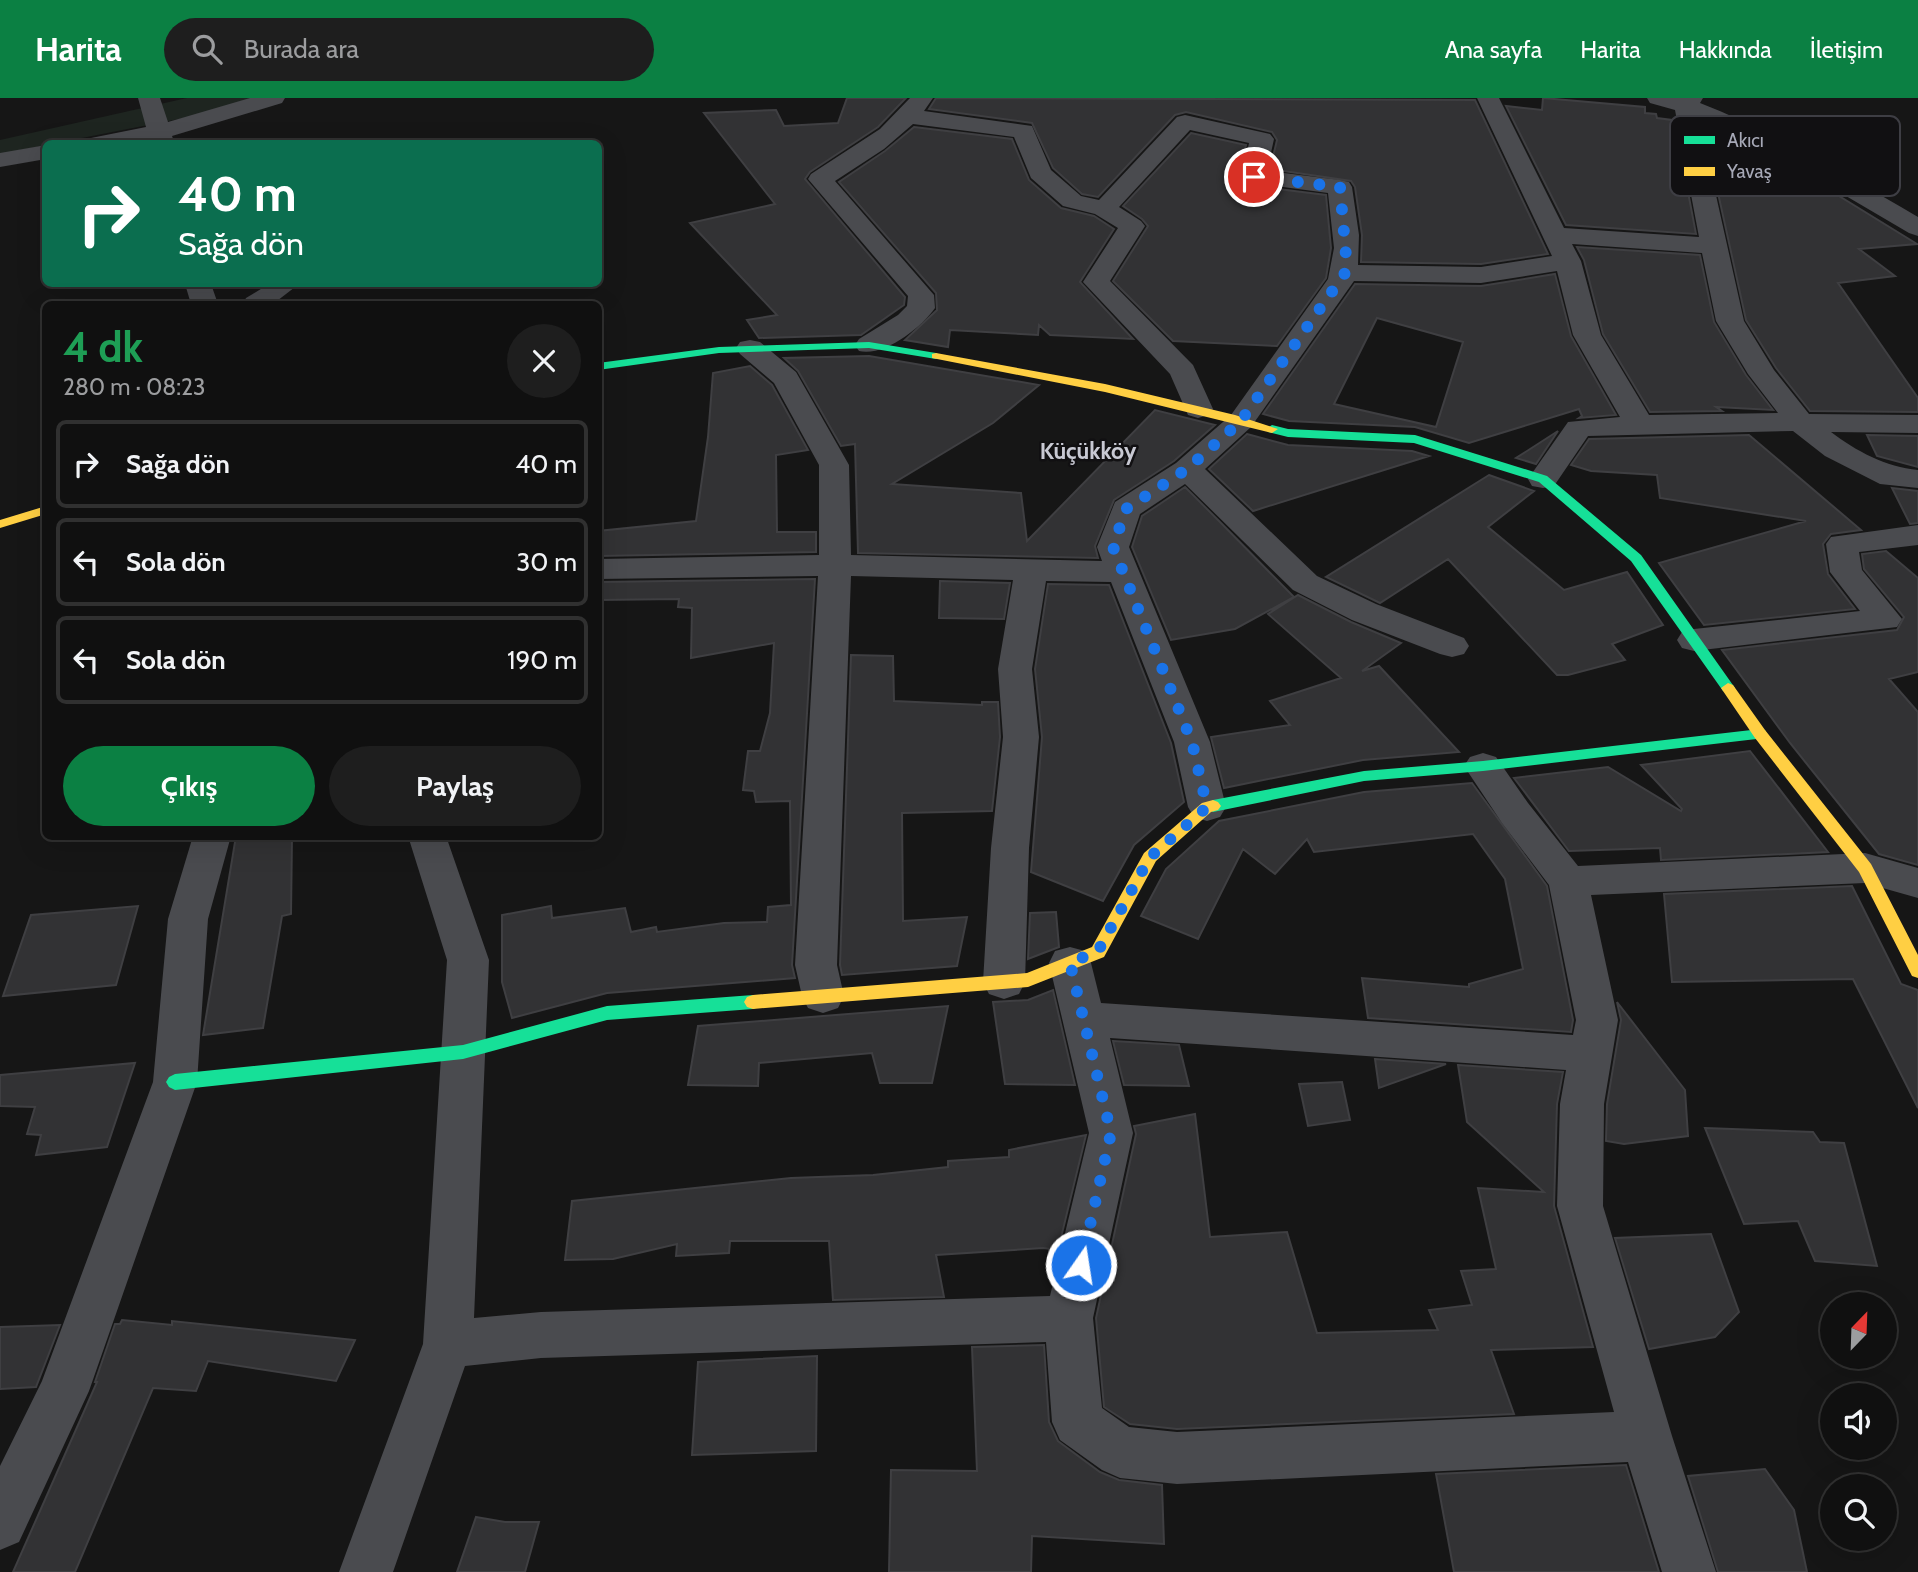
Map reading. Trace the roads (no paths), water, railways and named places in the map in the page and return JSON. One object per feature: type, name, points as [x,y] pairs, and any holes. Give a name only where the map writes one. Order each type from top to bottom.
[{"type":"street","points":[[149,98],[161,138]]},
{"type":"street","points":[[139,140],[161,138],[274,98]]},
{"type":"street","points":[[1175,98],[1185,122]]},
{"type":"street","points":[[1488,98],[1568,261],[1587,335],[1639,424]]},
{"type":"street","points":[[1658,98],[1689,101],[1715,116]]},
{"type":"street","points":[[869,345],[908,321],[921,308],[921,295],[820,179],[880,143],[915,107],[1024,131],[1040,173],[1072,201],[1104,209],[1132,226],[1096,282],[1183,371],[1198,409]]},
{"type":"street","points":[[1104,209],[1185,122]]},
{"type":"street","points":[[1185,122],[1262,139],[1254,177],[1340,187],[1346,256],[1345,273],[1241,421],[1187,469],[1126,509],[1113,547],[1192,742],[1207,807]]},
{"type":"street","points":[[0,160],[42,153]]},
{"type":"street","points":[[1703,196],[1730,321],[1762,374],[1800,422],[1847,456],[1891,477],[1918,480]]},
{"type":"street","points":[[1863,196],[1918,228]]},
{"type":"street","points":[[1556,235],[1714,246]]},
{"type":"street","points":[[1345,273],[1481,275],[1568,261]]},
{"type":"street","points":[[260,301],[282,287]]},
{"type":"street","points":[[602,366],[719,350],[869,345],[1018,369],[1198,409],[1288,433],[1415,439],[1543,479],[1636,558],[1760,734],[1865,868],[1918,971]]},
{"type":"street","points":[[750,348],[786,378],[834,465],[835,565],[816,965],[823,996]]},
{"type":"street","points":[[1543,479],[1579,428],[1639,424],[1800,422],[1918,424]]},
{"type":"street","points":[[1187,469],[1305,583],[1364,612],[1452,646]]},
{"type":"street","points":[[0,524],[42,511]]},
{"type":"street","points":[[1694,640],[1885,619],[1846,572],[1842,544],[1918,536]]},
{"type":"street","points":[[602,569],[835,565],[1122,572]]},
{"type":"street","points":[[1004,982],[1010,848],[1021,737],[1015,669],[1031,570]]},
{"type":"street","points":[[175,1082],[463,1052],[607,1013],[1028,980],[1098,951],[1150,857],[1207,807],[1364,776],[1483,766],[1760,734]]},
{"type":"street","points":[[1483,766],[1515,813],[1568,881],[1597,1020],[1582,1104],[1580,1206],[1646,1436],[1689,1572]]},
{"type":"street","points":[[0,1523],[64,1391],[175,1082],[188,919],[211,840]]},
{"type":"street","points":[[366,1572],[448,1343],[468,960],[429,840]]},
{"type":"street","points":[[1568,881],[1865,868],[1918,883]]},
{"type":"street","points":[[1070,963],[1111,1133],[1069,1318],[1078,1422],[1121,1452],[1177,1458],[1646,1436]]},
{"type":"street","points":[[1083,1019],[1590,1054]]},
{"type":"street","points":[[448,1343],[541,1335],[1069,1318]]},
{"type":"district","name":"Küçükköy","points":[[1088,451]]}]
